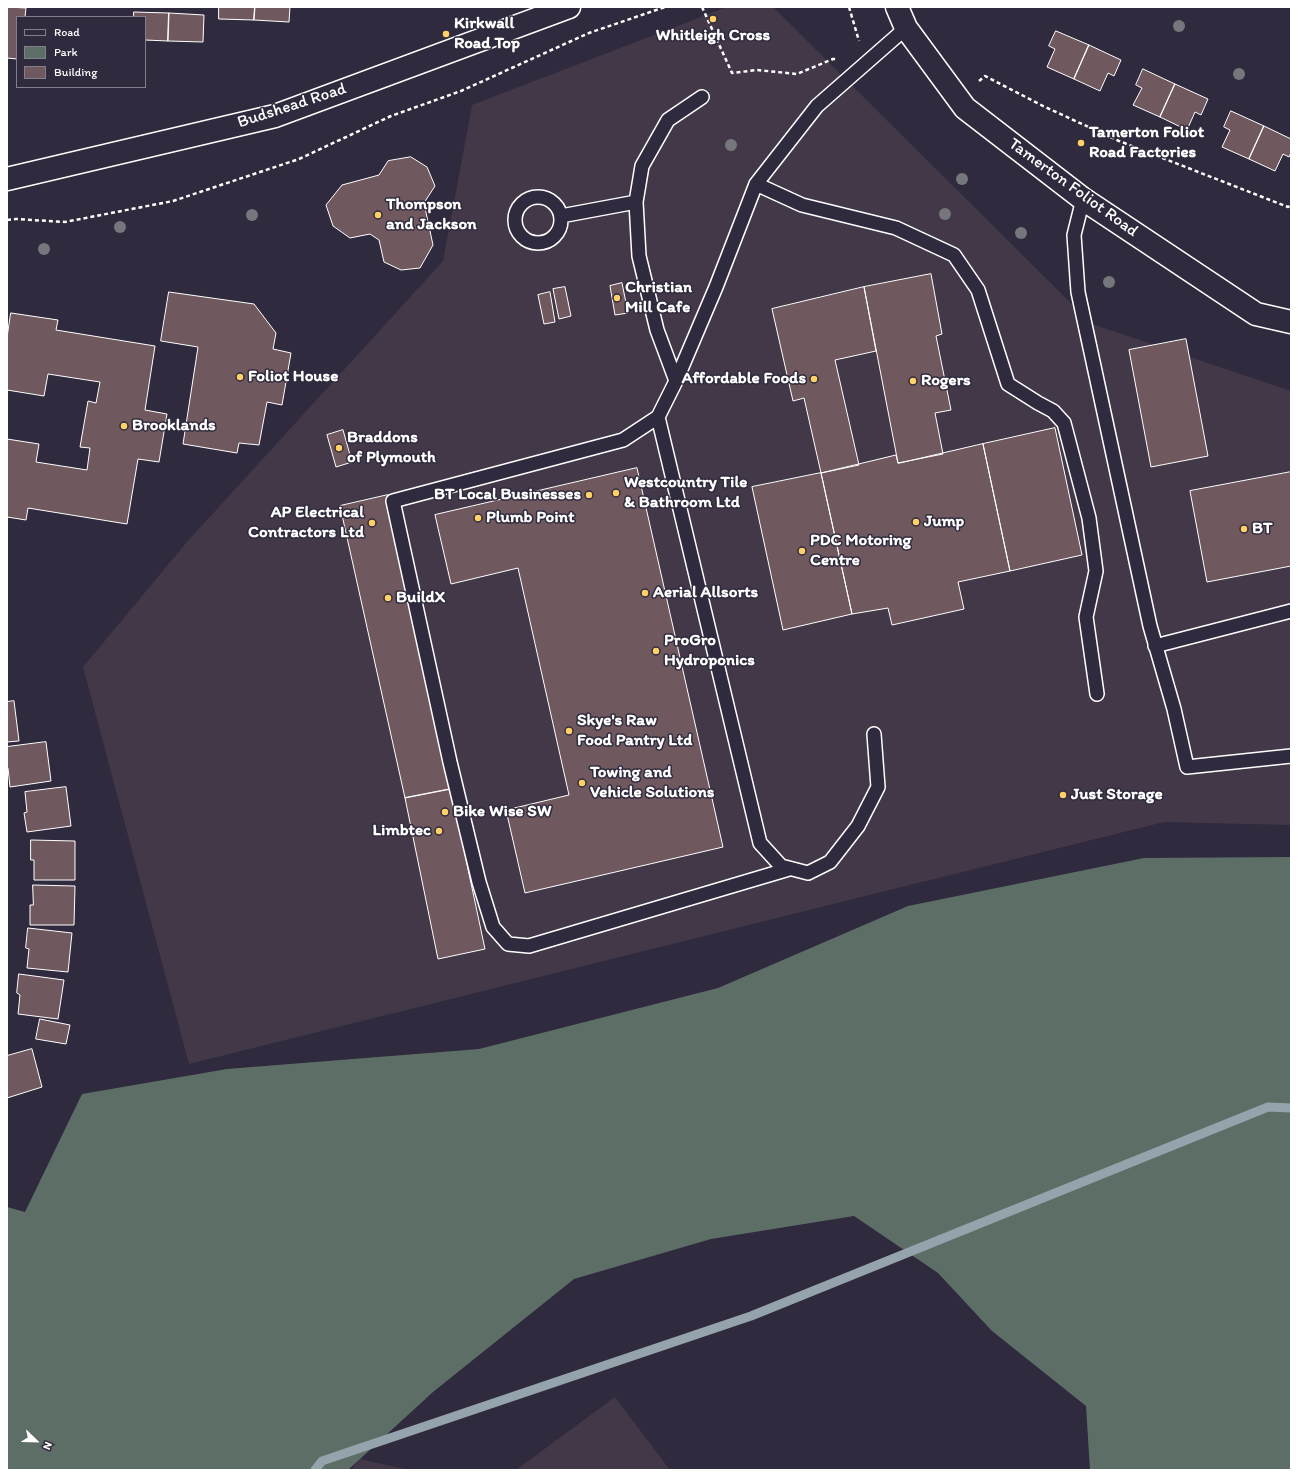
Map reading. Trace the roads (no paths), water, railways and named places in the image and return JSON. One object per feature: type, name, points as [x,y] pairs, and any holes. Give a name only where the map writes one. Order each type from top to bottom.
[{"type":"main road","name":"Budshead Road","points":[[7,179],[275,116],[569,7]]},
{"type":"main road","name":"Tamerton Foliot Road","points":[[896,7],[906,28],[965,108],[1083,199],[1256,314],[1291,322]]},
{"type":"lane","points":[[789,869],[529,946],[508,944],[493,927],[479,882],[450,762],[393,500],[623,440],[658,417],[676,380],[716,287],[756,184],[817,106],[906,28]]},
{"type":"lane","points":[[676,380],[657,330],[639,256],[636,202],[642,166],[668,120],[702,97]]},
{"type":"lane","points":[[756,184],[802,205],[896,228],[954,255],[978,290],[1008,384],[1038,404],[1053,411],[1064,423],[1089,518],[1096,571],[1086,617],[1097,694]]},
{"type":"lane","points":[[1083,199],[1074,235],[1078,292],[1150,626],[1174,709],[1187,767],[1291,756]]},
{"type":"lane","points":[[561,216],[636,202]]},
{"type":"lane","points":[[658,417],[760,843],[781,866],[808,873],[830,862],[858,826],[878,787],[874,734]]},
{"type":"lane","points":[[1155,646],[1291,611]]},
{"type":"waterway","points":[[315,1470],[322,1461],[751,1316],[1268,1107],[1291,1108]]},
{"type":"place","name":"Whitleigh Cross","points":[[713,19]]},
{"type":"place","name":"Kirkwall Road Top","points":[[446,34]]},
{"type":"place","name":"Tamerton Foliot Road Factories","points":[[1081,143]]},
{"type":"place","name":"Thompson and Jackson","points":[[378,215]]},
{"type":"place","name":"Christian Mill Cafe","points":[[617,298]]},
{"type":"place","name":"Foliot House","points":[[240,377]]},
{"type":"place","name":"Affordable Foods","points":[[814,379]]},
{"type":"place","name":"Rogers","points":[[913,381]]},
{"type":"place","name":"Brooklands","points":[[124,426]]},
{"type":"place","name":"Braddons of Plymouth","points":[[339,448]]},
{"type":"place","name":"Westcountry Tile & Bathroom Ltd","points":[[616,493]]},
{"type":"place","name":"BT Local Businesses","points":[[589,495]]},
{"type":"place","name":"Plumb Point","points":[[478,518]]},
{"type":"place","name":"Jump","points":[[916,522]]},
{"type":"place","name":"AP Electrical Contractors Ltd","points":[[372,523]]},
{"type":"place","name":"BT","points":[[1244,529]]},
{"type":"place","name":"PDC Motoring Centre","points":[[802,551]]},
{"type":"place","name":"Aerial Allsorts","points":[[645,593]]},
{"type":"place","name":"BuildX","points":[[388,598]]},
{"type":"place","name":"ProGro Hydroponics","points":[[656,651]]},
{"type":"place","name":"Skye's Raw Food Pantry Ltd","points":[[569,731]]},
{"type":"place","name":"Towing and Vehicle Solutions","points":[[582,783]]},
{"type":"place","name":"Just Storage","points":[[1063,795]]},
{"type":"place","name":"Bike Wise SW","points":[[445,812]]},
{"type":"place","name":"Limbtec","points":[[439,831]]}]
